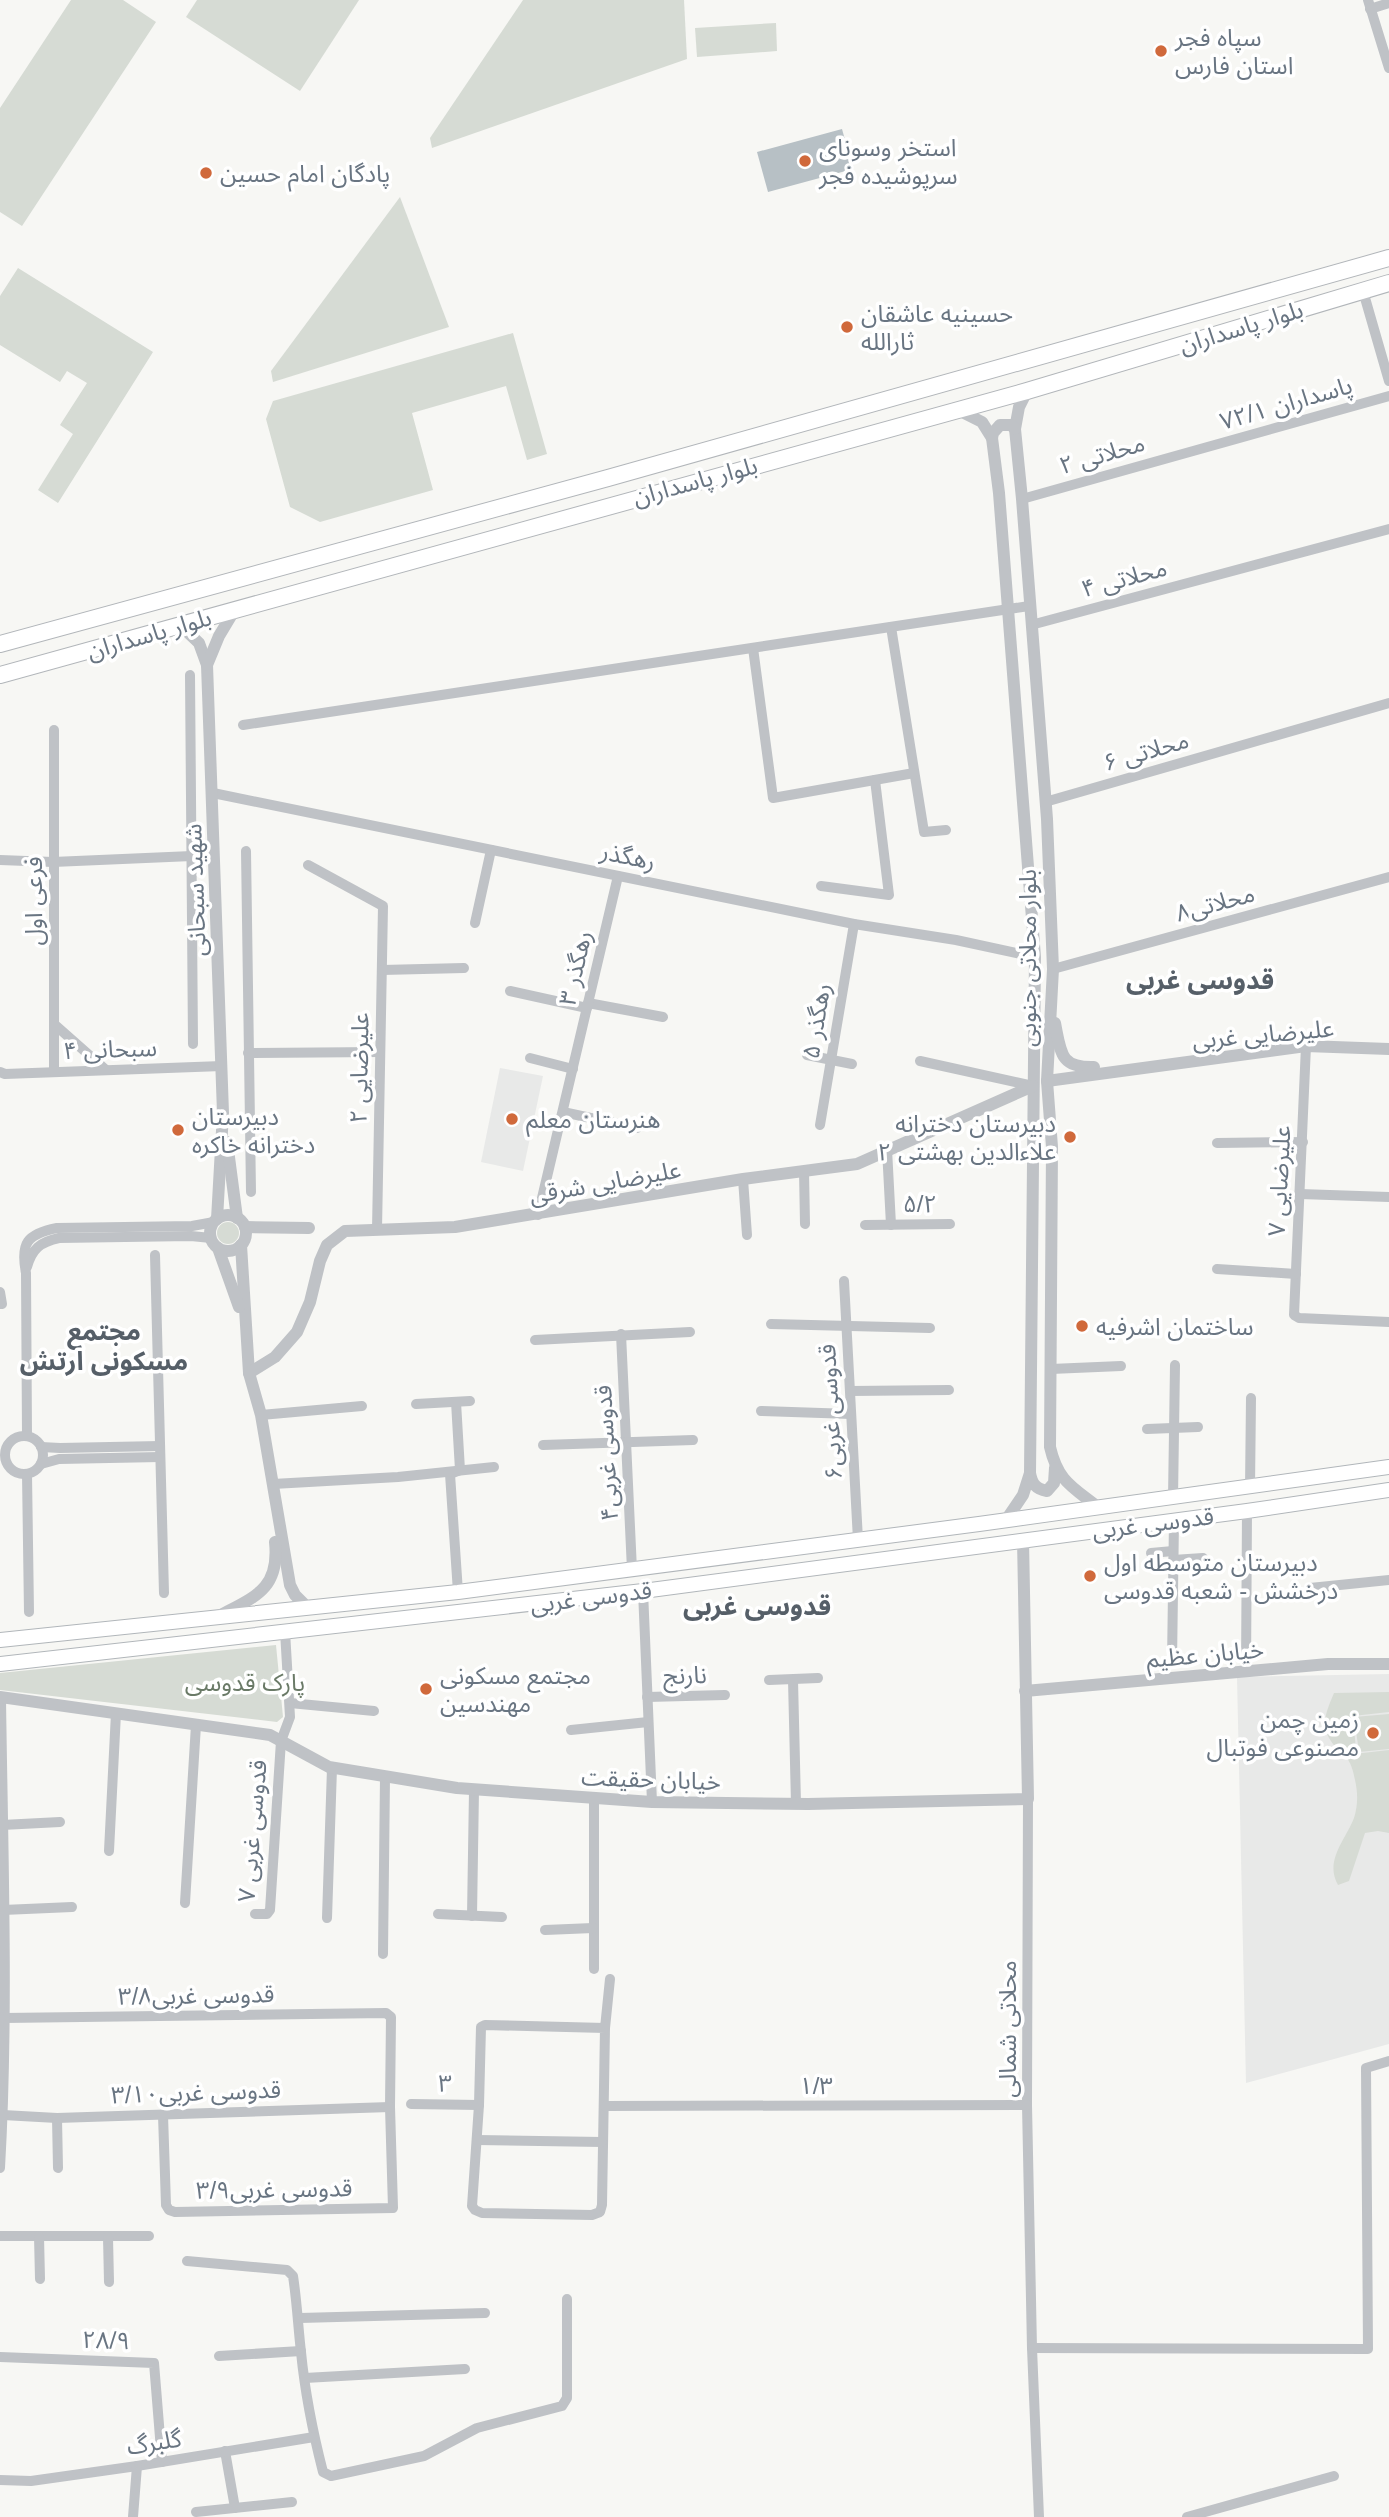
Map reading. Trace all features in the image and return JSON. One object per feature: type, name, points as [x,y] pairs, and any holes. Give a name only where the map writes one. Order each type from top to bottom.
[{"type":"main road","name":"بلوار پاسداران","points":[[0,644],[601,480],[1389,258]]},
{"type":"main road","name":"بلوار پاسداران","points":[[0,675],[1027,391],[1389,282]]},
{"type":"main road","points":[[601,480],[609,505]]},
{"type":"main road","name":"قدوسی غربی","points":[[0,1640],[457,1592],[1250,1488],[1389,1467]]},
{"type":"main road","name":"قدوسی غربی","points":[[0,1664],[643,1591],[1389,1490]]},
{"type":"main road","points":[[751,1554],[754,1576]]},
{"type":"main road","points":[[488,1588],[491,1608]]},
{"type":"street","points":[[1389,3],[1369,4],[1389,68]]},
{"type":"street","points":[[1363,290],[1387,363],[1389,381]]},
{"type":"street","name":"بلوار محلاتی جنوبی","points":[[1027,391],[1019,407],[1015,429],[1023,499],[1045,803],[1053,969],[1047,1081],[1052,1147],[1050,1447],[1055,1468]]},
{"type":"street","name":"۷۲/۱ پاسداران","points":[[1193,451],[1389,396]]},
{"type":"street","points":[[958,410],[982,422],[992,438]]},
{"type":"street","points":[[992,438],[1000,425],[1011,425],[1015,429]]},
{"type":"street","name":"بلوار محلاتی جنوبی","points":[[992,438],[999,492],[1035,957],[1030,1474],[1023,1495],[1006,1520]]},
{"type":"street","name":"۲ محلاتی","points":[[1023,499],[1193,451]]},
{"type":"street","name":"۴ محلاتی","points":[[1031,625],[1389,529]]},
{"type":"street","points":[[243,725],[1029,606]]},
{"type":"street","points":[[207,665],[219,636],[234,611]]},
{"type":"street","points":[[180,625],[199,643],[207,665]]},
{"type":"street","points":[[891,627],[925,832],[946,830]]},
{"type":"street","points":[[753,648],[773,798],[914,773]]},
{"type":"street","name":"شهید سبحانی","points":[[207,665],[223,1114],[215,1221]]},
{"type":"street","points":[[190,675],[193,1044]]},
{"type":"street","name":"۶ محلاتی","points":[[1045,803],[1389,703]]},
{"type":"street","name":"فرعی اول","points":[[54,730],[54,1072]]},
{"type":"street","points":[[821,886],[889,895],[875,780]]},
{"type":"street","name":"رهگذر","points":[[212,793],[854,924],[956,940],[1035,957]]},
{"type":"street","points":[[475,923],[491,850]]},
{"type":"street","points":[[246,851],[251,1192]]},
{"type":"street","points":[[0,860],[53,862],[192,856]]},
{"type":"street","name":"۲ علیرضایی","points":[[308,865],[383,906],[377,1230]]},
{"type":"street","name":"۳ رهگذر","points":[[538,1215],[618,876]]},
{"type":"street","name":"محلاتی۸","points":[[1053,969],[1389,877]]},
{"type":"street","name":"۵ رهگذر","points":[[820,1125],[854,924]]},
{"type":"street","points":[[382,970],[464,968]]},
{"type":"street","points":[[510,991],[663,1017]]},
{"type":"street","name":"علیرضایی غربی","points":[[1052,1010],[1066,1062],[1078,1067],[1140,1067]]},
{"type":"street","points":[[54,1024],[106,1070]]},
{"type":"street","name":"علیرضایی غربی","points":[[1047,1081],[1306,1046],[1389,1048]]},
{"type":"street","name":"۷ علیرضایی","points":[[1306,1046],[1294,1315],[1296,1318],[1389,1322]]},
{"type":"street","points":[[248,1053],[380,1052]]},
{"type":"street","points":[[807,1055],[852,1064]]},
{"type":"street","points":[[530,1058],[573,1069]]},
{"type":"street","points":[[920,1061],[1033,1086]]},
{"type":"street","name":"سبحانی ۴","points":[[0,1072],[5,1074],[222,1066]]},
{"type":"street","name":"علیرضایی شرقی","points":[[249,1373],[275,1357],[297,1332],[310,1302],[327,1245],[345,1231],[455,1227],[743,1179],[857,1164],[1033,1086]]},
{"type":"street","points":[[563,1112],[637,1128]]},
{"type":"street","name":"شهید سبحانی","points":[[223,1114],[241,1223]]},
{"type":"street","points":[[1217,1143],[1303,1142]]},
{"type":"street","points":[[887,1149],[891,1225]]},
{"type":"street","points":[[804,1171],[806,1224]]},
{"type":"street","points":[[743,1179],[747,1235]]},
{"type":"street","points":[[1300,1194],[1389,1197]]},
{"type":"street","points":[[80,1233],[192,1226],[215,1221],[226,1215],[241,1223],[309,1228]]},
{"type":"street","points":[[215,1221],[214,1243],[244,1321]]},
{"type":"street","points":[[241,1223],[244,1239],[241,1245],[244,1321],[249,1373],[261,1415],[290,1585],[295,1595],[307,1607]]},
{"type":"street","name":"۵/۲","points":[[865,1225],[950,1224]]},
{"type":"street","points":[[27,1436],[26,1273],[22,1253],[29,1239],[40,1231],[57,1227],[80,1233],[191,1236],[230,1251],[241,1245]]},
{"type":"street","points":[[155,1255],[164,1592]]},
{"type":"street","points":[[1217,1269],[1296,1274]]},
{"type":"street","name":"قدوسی غربی۶","points":[[844,1281],[858,1540]]},
{"type":"street","points":[[0,1292],[0,1304]]},
{"type":"street","points":[[771,1324],[846,1328],[930,1328]]},
{"type":"street","points":[[535,1340],[690,1332]]},
{"type":"street","name":"قدوسی غربی۴","points":[[621,1335],[632,1570]]},
{"type":"street","points":[[1173,1498],[1175,1365]]},
{"type":"street","points":[[1051,1369],[1121,1366]]},
{"type":"street","points":[[851,1391],[949,1390]]},
{"type":"street","points":[[1250,1488],[1251,1398]]},
{"type":"street","points":[[416,1404],[470,1401]]},
{"type":"street","points":[[456,1402],[460,1470]]},
{"type":"street","points":[[261,1415],[362,1406]]},
{"type":"street","points":[[761,1411],[851,1414]]},
{"type":"street","points":[[1147,1429],[1198,1427]]},
{"type":"street","points":[[41,1464],[41,1447],[33,1438],[15,1438],[4,1448],[3,1463],[15,1472],[27,1474],[41,1464],[60,1459],[160,1451]]},
{"type":"street","points":[[543,1445],[693,1440]]},
{"type":"street","points":[[41,1447],[160,1451]]},
{"type":"street","points":[[273,1484],[398,1477],[494,1467]]},
{"type":"street","points":[[1030,1474],[1034,1485],[1047,1491],[1054,1483],[1055,1468]]},
{"type":"street","points":[[1055,1468],[1065,1481],[1099,1508]]},
{"type":"street","points":[[457,1592],[450,1474],[460,1470]]},
{"type":"street","points":[[27,1474],[29,1612]]},
{"type":"street","points":[[216,1617],[258,1594],[273,1576],[276,1555],[271,1513],[276,1505]]},
{"type":"street","points":[[1246,1671],[1247,1511]]},
{"type":"street","points":[[1172,1663],[1174,1520]]},
{"type":"street","name":"محلاتی شمالی","points":[[1023,1540],[1028,1799],[1027,2105],[1039,2517]]},
{"type":"street","points":[[1151,1553],[1203,1558]]},
{"type":"street","points":[[1310,1588],[1389,1580]]},
{"type":"street","points":[[643,1591],[652,1802]]},
{"type":"street","points":[[281,1741],[290,1717],[285,1631]]},
{"type":"street","name":"خیابان عظیم","points":[[1026,1691],[1328,1664],[1389,1664]]},
{"type":"street","points":[[769,1680],[818,1678]]},
{"type":"street","points":[[793,1681],[796,1804]]},
{"type":"street","name":"نارنج","points":[[647,1697],[724,1695]]},
{"type":"street","points":[[0,2168],[4,2115],[1,1697]]},
{"type":"street","name":"خیابان حقیقت","points":[[1,1697],[270,1735],[332,1768],[474,1790],[652,1802],[796,1804],[1028,1799]]},
{"type":"street","points":[[290,1703],[374,1711]]},
{"type":"street","points":[[109,1851],[116,1713]]},
{"type":"street","points":[[571,1730],[648,1722]]},
{"type":"street","points":[[185,1903],[195,1725]]},
{"type":"street","name":"۷ قدوسی غربی","points":[[255,1914],[267,1914],[271,1910],[281,1741]]},
{"type":"street","points":[[327,1918],[332,1768]]},
{"type":"street","points":[[383,1954],[385,1777]]},
{"type":"street","points":[[472,1916],[474,1790]]},
{"type":"street","points":[[594,1798],[594,1969]]},
{"type":"street","points":[[2,1825],[60,1822]]},
{"type":"street","points":[[3,1910],[72,1907]]},
{"type":"street","points":[[438,1914],[502,1917]]},
{"type":"street","points":[[545,1930],[593,1928]]},
{"type":"street","points":[[605,2028],[481,2027],[472,2206],[475,2210],[482,2213],[592,2215],[600,2212],[605,2106],[605,2028],[610,1979]]},
{"type":"street","name":"قدوسی غربی۳/۸","points":[[3,2024],[389,2015],[390,2107]]},
{"type":"street","points":[[1032,2348],[1368,2349],[1366,2067],[1389,2061]]},
{"type":"street","name":"۳","points":[[411,2104],[479,2105]]},
{"type":"street","name":"۱/۳","points":[[605,2106],[1027,2105]]},
{"type":"street","name":"قدوسی غربی۳/۱۰","points":[[4,2115],[57,2118],[390,2107]]},
{"type":"street","name":"قدوسی غربی۳/۹","points":[[163,2115],[166,2205],[169,2210],[393,2208],[390,2107]]},
{"type":"street","points":[[57,2118],[58,2168]]},
{"type":"street","points":[[477,2140],[602,2142]]},
{"type":"street","points":[[0,2236],[149,2236]]},
{"type":"street","points":[[39,2236],[40,2279]]},
{"type":"street","points":[[108,2237],[109,2283]]},
{"type":"street","points":[[187,2260],[286,2270],[293,2276],[314,2437],[323,2472],[331,2476],[424,2456],[477,2428],[562,2406],[567,2398],[568,2299]]},
{"type":"street","points":[[300,2318],[485,2313]]},
{"type":"street","points":[[219,2356],[301,2351]]},
{"type":"street","name":"۲۸/۹","points":[[0,2357],[154,2363],[162,2462]]},
{"type":"street","points":[[305,2378],[465,2369]]},
{"type":"street","name":"گلبرگ","points":[[0,2480],[31,2481],[314,2437]]},
{"type":"street","points":[[225,2451],[235,2508]]},
{"type":"street","points":[[133,2517],[137,2466]]},
{"type":"street","points":[[1187,2517],[1334,2476]]},
{"type":"street","points":[[196,2512],[292,2502]]},
{"type":"shaded area","name":"استخر وسونای سرپوشیده فجر","points":[[842,129],[853,169],[768,192],[757,152]]},
{"type":"shaded area","name":"هنرستان معلم","points":[[500,1068],[543,1076],[523,1171],[481,1162]]},
{"type":"shaded area","points":[[1389,1674],[1389,2044],[1246,2083],[1237,1677]]},
{"type":"green space","points":[[71,0],[123,0],[156,22],[22,226],[0,212],[0,108]]},
{"type":"green space","points":[[197,0],[359,0],[300,91],[186,17]]},
{"type":"green space","points":[[523,0],[684,0],[687,59],[432,148],[430,138]]},
{"type":"green space","points":[[776,23],[777,51],[697,57],[695,28]]},
{"type":"green space","points":[[400,197],[449,327],[273,382],[271,371]]},
{"type":"green space","points":[[18,268],[153,352],[58,503],[38,490],[73,434],[60,425],[87,383],[67,371],[60,382],[0,345],[0,296]]},
{"type":"green space","points":[[513,333],[547,454],[527,460],[506,386],[412,413],[433,490],[320,522],[290,507],[266,419],[273,401]]},
{"type":"green space","points":[[228,1222],[236,1225],[239,1233],[236,1241],[228,1244],[220,1241],[217,1233],[220,1225]]},
{"type":"green space","name":"پارک قدوسی","points":[[276,1645],[283,1717],[277,1722],[0,1690],[0,1673]]},
{"type":"green space","points":[[1389,1692],[1389,1712],[1353,1716],[1356,1750],[1340,1752],[1329,1737],[1325,1724],[1334,1693]]},
{"type":"green space","name":"زمین چمن مصنوعی فوتبال","points":[[1389,1714],[1389,1749],[1359,1752],[1354,1717]]},
{"type":"green space","points":[[1389,1750],[1389,1833],[1365,1833],[1349,1881],[1338,1885],[1333,1867],[1338,1850],[1354,1818],[1357,1799],[1353,1773],[1345,1755]]},
{"type":"place","name":"سپاه فجر استان فارس","points":[[1161,51]]},
{"type":"place","name":"استخر وسونای سرپوشیده فجر","points":[[805,161]]},
{"type":"place","name":"پادگان امام حسین","points":[[206,173]]},
{"type":"place","name":"حسینیه عاشقان ثارالله","points":[[847,327]]},
{"type":"place","name":"هنرستان معلم","points":[[512,1119]]},
{"type":"place","name":"دبیرستان دخترانه خاکره","points":[[178,1130]]},
{"type":"place","name":"دبیرستان دخترانه علاءالدین بهشتی ۲","points":[[1070,1137]]},
{"type":"place","name":"ساختمان اشرفیه","points":[[1082,1326]]},
{"type":"place","name":"دبیرستان متوسطه اول درخشش - شعبه قدوسی","points":[[1090,1576]]},
{"type":"place","name":"مجتمع مسکونی مهندسین","points":[[426,1689]]},
{"type":"place","name":"زمین چمن مصنوعی فوتبال","points":[[1373,1733]]},
{"type":"district","name":"قدوسی غربی","points":[[1200,980]]},
{"type":"district","name":"مجتمع مسکونی ارتش","points":[[104,1346]]},
{"type":"district","name":"قدوسی غربی","points":[[757,1606]]}]
